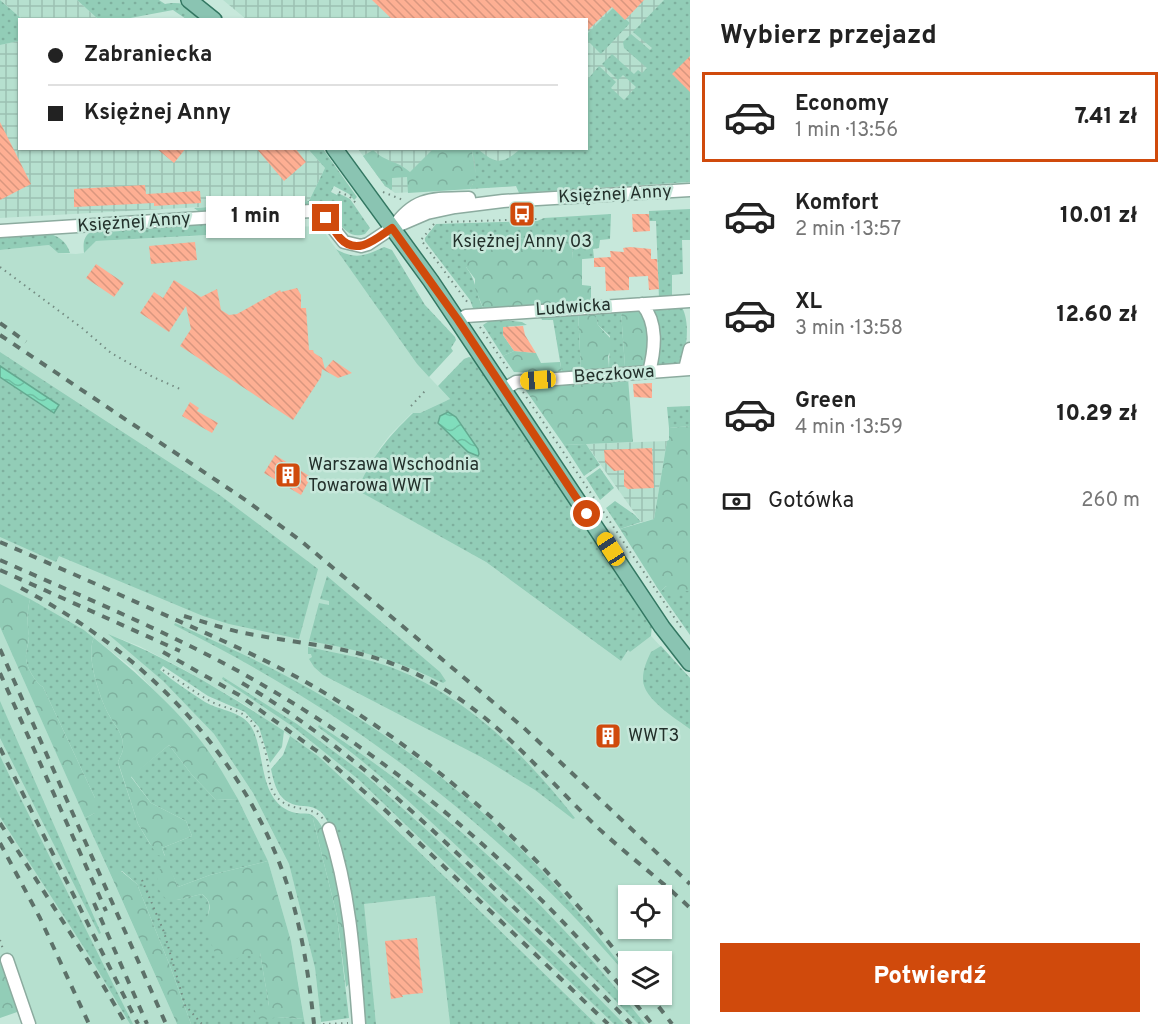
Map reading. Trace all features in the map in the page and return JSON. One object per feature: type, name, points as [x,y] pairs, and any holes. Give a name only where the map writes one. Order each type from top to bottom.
[{"type":"main road","points":[[189,0],[212,18]]},
{"type":"main road","points":[[335,150],[458,320],[510,385],[662,627],[690,663]]},
{"type":"street","name":"Księżnej Anny","points":[[0,231],[311,211],[326,218],[344,242],[362,246],[392,228],[411,206],[423,202],[468,198],[503,201],[690,190]]},
{"type":"street","name":"Ludwicka","points":[[458,320],[473,315],[690,302]]},
{"type":"street","points":[[642,304],[649,312],[653,323],[652,358],[649,372]]},
{"type":"street","points":[[688,369],[690,349]]},
{"type":"street","name":"Beczkowa","points":[[510,385],[688,369]]},
{"type":"street","points":[[329,829],[336,850],[350,918],[359,1024]]},
{"type":"street","points":[[7,960],[29,1024]]},
{"type":"path","points":[[376,188],[405,201]]},
{"type":"path","points":[[339,192],[349,196],[356,203]]},
{"type":"path","points":[[537,219],[435,222],[422,240],[468,303],[510,385],[684,632]]},
{"type":"path","points":[[0,267],[82,328],[111,353],[180,390]]},
{"type":"path","points":[[411,406],[425,391]]},
{"type":"path","points":[[163,670],[210,702],[245,715],[253,723],[261,740],[268,761],[267,769],[271,789],[277,797],[295,809],[313,811],[321,816],[329,829]]},
{"type":"path","points":[[142,880],[164,932],[185,1005],[195,1019],[202,1024]]},
{"type":"path","points":[[323,1024],[343,1022],[350,1024]]},
{"type":"shaded area","points":[[0,0],[77,0],[97,18],[21,18]]},
{"type":"shaded area","points":[[223,0],[690,0],[690,176],[395,193],[385,186],[359,150],[588,150],[588,18],[245,18]]},
{"type":"shaded area","points":[[18,41],[18,150],[309,150],[325,168],[309,201],[0,218],[0,45]]},
{"type":"shaded area","points":[[320,226],[417,364],[450,399],[420,413],[412,413],[380,448],[358,490],[486,562],[621,661],[628,650],[630,652],[651,636],[690,678],[690,1024],[596,1024],[318,756],[247,706],[139,646],[110,635],[163,681],[214,734],[253,793],[289,864],[315,968],[321,1024],[305,1024],[291,941],[268,861],[238,799],[213,757],[135,670],[84,630],[0,584],[0,250],[49,245],[58,253],[76,254],[84,253],[96,241],[255,233],[264,228]]},
{"type":"shaded area","points":[[667,441],[654,519],[641,522],[586,444]]},
{"type":"shaded area","points":[[0,627],[177,1024],[26,1024],[0,962]]},
{"type":"shaded area","points":[[436,896],[450,1024],[376,1024],[363,904]]},
{"type":"green space","points":[[0,0],[21,18],[18,18],[18,41],[0,45]]},
{"type":"green space","points":[[77,0],[159,0],[165,4],[183,4],[204,18],[185,18],[173,10],[130,18],[97,18]]},
{"type":"green space","points":[[664,0],[690,0],[690,182],[519,193],[516,186],[470,189],[475,176],[473,150],[479,150],[489,158],[499,161],[509,158],[519,150],[588,150],[588,79],[599,66],[616,82],[611,88],[624,100],[636,87],[623,75],[618,80],[602,64],[612,54],[634,74],[638,70],[642,73],[647,68],[624,48],[623,42],[631,34],[650,50],[652,48],[633,32]]},
{"type":"green space","points":[[613,8],[630,23],[601,54],[588,41],[588,33]]},
{"type":"green space","points":[[309,150],[324,150],[357,197],[354,200],[349,194],[334,186],[331,192],[350,199],[370,228],[365,234],[351,234],[318,204],[317,207],[201,213],[194,208],[309,201],[325,168]]},
{"type":"green space","points":[[373,150],[410,172],[432,150],[473,150],[476,178],[470,189],[408,193],[407,177],[392,178],[392,190],[385,186],[363,156]]},
{"type":"green space","points":[[690,209],[690,240],[682,240],[683,274],[672,275],[672,297],[659,298],[656,221],[649,221],[649,211]]},
{"type":"green space","points":[[611,214],[610,239],[600,240],[599,248],[593,249],[594,258],[573,260],[572,244],[482,237],[476,242],[466,267],[472,276],[483,308],[473,308],[470,300],[425,241],[436,224],[537,221],[544,218]]},
{"type":"green space","points":[[271,220],[278,222],[279,227],[264,228],[255,233],[234,234],[233,222]]},
{"type":"green space","points":[[226,223],[227,234],[96,241],[84,253],[84,240],[93,230]]},
{"type":"green space","points":[[45,232],[61,239],[70,253],[58,253],[49,245],[0,250],[0,237]]},
{"type":"green space","points":[[482,237],[572,244],[573,259],[582,259],[582,285],[591,286],[591,301],[483,308],[475,288],[475,279],[466,267],[470,248]]},
{"type":"green space","points":[[384,247],[392,250],[425,305],[455,337],[456,340],[451,348],[453,351],[429,377],[417,364],[336,249],[349,255],[360,256]]},
{"type":"green space","points":[[680,305],[687,325],[682,358],[678,364],[659,366],[656,362],[653,308]]},
{"type":"green space","points":[[621,311],[625,367],[609,368],[610,336],[598,325],[595,312]]},
{"type":"green space","points":[[621,311],[641,311],[651,334],[645,366],[625,367]]},
{"type":"green space","points":[[578,312],[581,372],[562,373],[553,320],[542,320],[540,315]]},
{"type":"green space","points":[[578,312],[595,312],[598,325],[612,340],[613,347],[608,356],[609,368],[581,372]]},
{"type":"green space","points":[[492,319],[522,322],[527,325],[503,327],[503,335],[514,351],[503,356],[483,325]]},
{"type":"green space","points":[[514,351],[536,353],[541,363],[560,362],[562,373],[514,372],[503,356]]},
{"type":"green space","points":[[0,352],[221,496],[318,569],[299,639],[203,616],[59,556],[56,562],[0,537],[0,377],[54,413],[59,405],[0,366]]},
{"type":"green space","points":[[469,357],[476,359],[652,625],[651,636],[630,652],[628,650],[621,661],[486,562],[357,490],[381,449],[413,413],[420,413],[450,399],[438,386],[464,359]],"holes":[[[440,416],[456,417],[479,454],[438,423]]]},
{"type":"green space","points":[[628,378],[633,442],[564,445],[522,385]]},
{"type":"green space","points":[[690,406],[690,426],[669,428],[667,407]]},
{"type":"green space","points":[[690,426],[690,591],[682,591],[678,596],[666,586],[660,592],[620,529],[654,519],[669,440],[669,428]]},
{"type":"green space","points":[[586,444],[600,465],[584,476],[564,445]]},
{"type":"green space","points":[[600,468],[614,488],[600,500],[586,478]]},
{"type":"green space","points":[[615,501],[641,522],[620,529],[606,508]]},
{"type":"green space","points":[[327,576],[440,672],[446,681],[443,683],[411,668],[378,657],[309,641],[319,603],[329,605],[329,601],[320,599]]},
{"type":"green space","points":[[0,584],[30,599],[27,664],[34,678],[43,687],[95,798],[97,808],[95,813],[85,818],[0,627]]},
{"type":"green space","points":[[666,586],[690,591],[690,635],[660,592]]},
{"type":"green space","points":[[30,599],[94,638],[91,655],[98,688],[105,708],[123,741],[123,750],[118,762],[138,824],[150,844],[165,856],[162,848],[192,836],[186,821],[151,803],[131,776],[169,745],[192,775],[216,800],[238,799],[268,861],[210,875],[178,887],[167,862],[177,900],[202,894],[209,903],[208,915],[260,953],[269,1006],[277,1017],[304,1019],[305,1024],[191,1024],[137,884],[122,871],[109,871],[85,818],[95,813],[95,798],[43,687],[34,678],[27,664]]},
{"type":"green space","points":[[175,623],[294,680],[344,709],[409,753],[471,802],[528,856],[574,906],[618,961],[618,965],[525,868],[418,776],[302,696],[174,625]]},
{"type":"green space","points":[[108,634],[154,654],[199,678],[284,731],[282,747],[270,763],[259,727],[245,712],[208,696],[163,666],[160,670],[205,702],[248,722],[256,739],[264,775],[273,797],[281,806],[292,812],[310,814],[313,819],[337,916],[349,1018],[321,1022],[315,968],[289,864],[253,793],[214,734],[163,681]]},
{"type":"green space","points":[[94,638],[142,679],[189,726],[214,759],[238,799],[216,800],[192,775],[169,745],[131,777],[151,803],[186,821],[192,836],[162,848],[165,857],[157,855],[138,824],[118,762],[123,750],[122,737],[105,708],[92,665]]},
{"type":"green space","points":[[661,646],[690,678],[690,729],[654,701],[644,686],[644,668],[648,658],[651,652]]},
{"type":"green space","points":[[308,647],[393,668],[421,680],[446,695],[471,712],[515,751],[575,818],[573,819],[535,790],[483,758],[323,675],[309,659],[312,657],[308,654]]},
{"type":"green space","points":[[223,677],[297,724],[364,774],[430,833],[624,1024],[614,1024],[358,779],[292,726],[222,679]]},
{"type":"green space","points":[[0,701],[101,933],[99,934],[0,738]]},
{"type":"green space","points":[[319,725],[410,790],[494,861],[573,939],[610,981],[618,991],[618,1003],[406,799],[318,727]]},
{"type":"green space","points":[[290,736],[318,756],[371,805],[596,1024],[450,1024],[435,896],[364,904],[376,1024],[364,1024],[355,917],[351,914],[332,832],[321,812],[311,807],[289,803],[280,795],[271,769],[283,755]]},
{"type":"green space","points":[[0,756],[133,1024],[130,1024],[0,817]]},
{"type":"green space","points":[[310,814],[320,824],[335,865],[347,945],[350,983],[346,987],[337,916]]},
{"type":"green space","points":[[268,861],[291,941],[304,1019],[277,1017],[260,1021],[254,1009],[269,1006],[260,953],[219,962],[203,924],[210,908],[206,897],[202,894],[177,900],[165,898],[157,887],[158,871],[168,862],[178,887],[210,875]]},
{"type":"green space","points":[[109,871],[121,871],[137,884],[191,1024],[177,1024]]},
{"type":"green space","points":[[0,962],[20,1011],[0,1018]]},
{"type":"green space","points":[[620,1005],[630,1005],[645,1024],[638,1024]]},
{"type":"water","points":[[0,366],[59,405],[54,413],[0,377]]},
{"type":"water","points":[[448,412],[456,417],[478,449],[478,456],[468,452],[438,423],[440,416]]},
{"type":"building","points":[[372,0],[644,0],[625,20],[612,7],[588,30],[588,18],[391,18]]},
{"type":"building","points":[[690,56],[690,92],[672,74]]},
{"type":"building","points":[[0,122],[31,184],[0,200]]},
{"type":"building","points":[[158,150],[184,150],[174,163]]},
{"type":"building","points":[[258,150],[297,150],[306,162],[284,181]]},
{"type":"building","points":[[145,185],[146,194],[200,191],[201,203],[74,207],[74,189]]},
{"type":"building","points":[[632,214],[649,214],[650,231],[633,232]]},
{"type":"building","points":[[195,242],[197,260],[151,264],[149,246]]},
{"type":"building","points":[[623,248],[651,249],[651,259],[657,259],[659,289],[649,290],[648,276],[629,277],[629,290],[606,291],[605,267],[594,267],[594,258],[611,257],[610,251],[624,252]]},
{"type":"building","points":[[96,264],[124,283],[114,297],[86,278]]},
{"type":"building","points":[[174,280],[201,297],[217,289],[221,310],[229,315],[237,314],[280,290],[281,292],[297,288],[301,295],[301,308],[306,308],[309,350],[313,350],[322,358],[325,369],[333,360],[352,373],[338,378],[322,369],[321,377],[293,420],[180,346],[191,329],[186,306],[169,332],[140,313],[154,292],[163,298]]},
{"type":"building","points":[[523,326],[525,335],[536,353],[514,351],[503,335],[503,327]]},
{"type":"building","points":[[652,383],[652,398],[634,397],[633,384]]},
{"type":"building","points":[[190,402],[199,408],[197,411],[218,423],[212,433],[182,416]]},
{"type":"building","points":[[652,448],[654,488],[628,489],[624,486],[624,470],[614,471],[605,462],[604,450]]},
{"type":"building","name":"Warszawa Wschodnia Towarowa WWT","points":[[275,455],[311,477],[301,495],[264,473]]},
{"type":"building","points":[[417,938],[423,993],[402,995],[403,997],[391,999],[385,941]]},
{"type":"railway","points":[[0,323],[26,342]]},
{"type":"railway","points":[[0,335],[247,501],[301,541],[524,728],[690,884]]},
{"type":"railway","points":[[0,542],[252,654],[328,695],[371,723],[413,752],[491,817],[563,889],[618,954]]},
{"type":"railway","points":[[0,560],[207,654],[273,691],[379,761],[478,840],[524,883],[569,928],[652,1024]]},
{"type":"railway","points":[[0,570],[180,651]]},
{"type":"railway","points":[[21,588],[67,614],[149,677],[185,713],[218,752],[246,795],[270,841],[289,890],[305,957],[314,1024]]},
{"type":"railway","points":[[184,616],[246,633],[372,657],[421,676],[450,693],[502,732],[597,827],[690,908]]},
{"type":"railway","points":[[0,649],[166,1024]]},
{"type":"railway","points":[[163,652],[239,695],[321,754],[383,808],[608,1024]]},
{"type":"railway","points":[[0,673],[106,911]]},
{"type":"railway","points":[[242,683],[307,725],[366,771],[537,929],[631,1024]]},
{"type":"railway","points":[[0,748],[138,1024]]},
{"type":"railway","points":[[0,823],[126,1024]]},
{"type":"railway","points":[[0,843],[40,918],[89,1024]]},
{"type":"railway","points":[[94,903],[147,1024]]},
{"type":"railway","points":[[657,1005],[672,1024]]},
{"type":"place","name":"Księżnej Anny 03","points":[[522,214]]},
{"type":"place","name":"Warszawa Wschodnia Towarowa WWT","points":[[288,475]]},
{"type":"place","name":"WWT3","points":[[608,736]]},
{"type":"route","points":[[326,218],[344,242],[355,246],[368,244],[392,228],[458,320],[587,514]]}]
